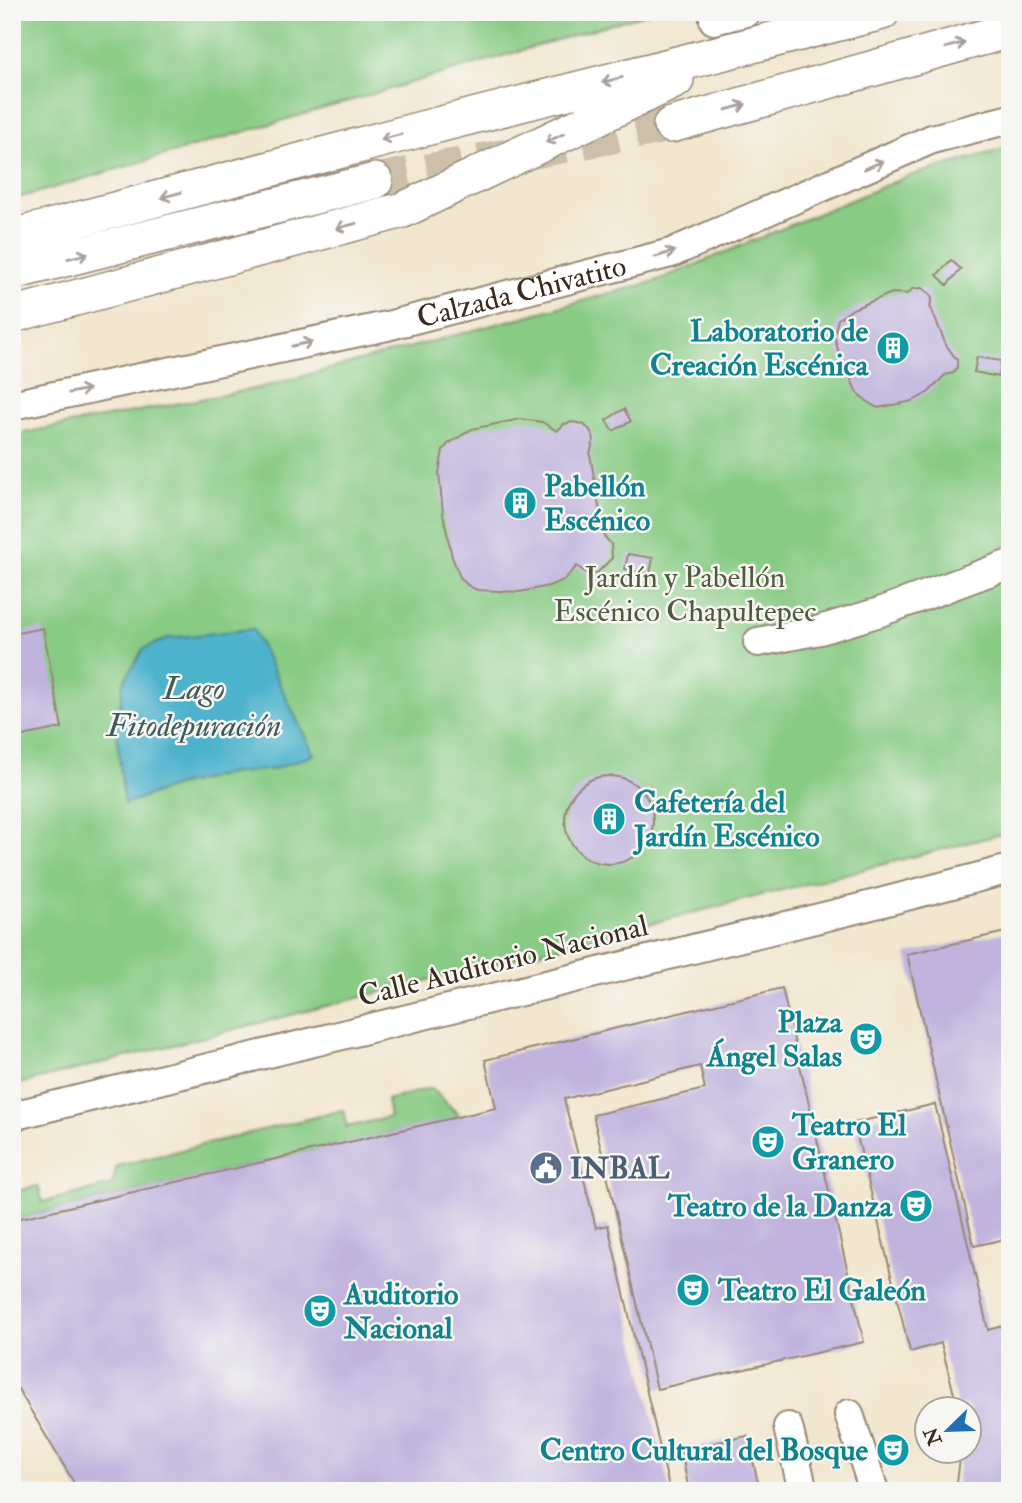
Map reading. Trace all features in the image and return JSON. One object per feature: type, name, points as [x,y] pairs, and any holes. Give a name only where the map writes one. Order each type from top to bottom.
[{"type":"main road","points":[[12,237],[748,29],[883,12]]},
{"type":"main road","points":[[12,315],[402,210],[748,29]]},
{"type":"main road","points":[[671,125],[1010,30]]},
{"type":"main road","points":[[12,272],[375,181]]},
{"type":"street","points":[[714,20],[748,29]]},
{"type":"street","name":"Calzada Chivatito","points":[[12,405],[387,326],[671,253],[932,139],[1010,119]]},
{"type":"street","points":[[758,642],[820,630],[880,612],[1010,564]]},
{"type":"street","name":"Calle Auditorio Nacional","points":[[12,1116],[1010,869]]},
{"type":"street","points":[[849,1413],[874,1491]]},
{"type":"street","points":[[788,1427],[803,1491]]},
{"type":"green space","points":[[12,12],[652,12],[12,200]]},
{"type":"green space","name":"Jardín y Pabellón Escénico Chapultepec","points":[[1010,147],[1010,832],[12,1086],[12,435],[259,388],[656,281],[906,177]]},
{"type":"green space","points":[[431,1088],[461,1117],[12,1220],[12,1192],[38,1186],[43,1202],[112,1185],[117,1166],[343,1110],[347,1127],[390,1117],[387,1100]]},
{"type":"water","name":"Lago Fitodepuración","points":[[253,629],[314,755],[274,769],[229,774],[179,785],[124,804],[117,734],[123,683],[143,649],[169,638]]},
{"type":"building","points":[[951,260],[961,269],[947,285],[937,275]]},
{"type":"building","name":"Laboratorio de Creación Escénica","points":[[922,288],[930,294],[930,306],[946,345],[957,360],[957,367],[954,373],[945,375],[929,392],[913,401],[878,408],[857,393],[834,335],[838,319],[853,309],[892,293],[908,294],[912,289]]},
{"type":"building","points":[[977,357],[1001,361],[999,377],[974,372]]},
{"type":"building","points":[[624,409],[631,421],[613,431],[606,420]]},
{"type":"building","name":"Pabellón Escénico","points":[[520,419],[542,422],[557,431],[564,424],[573,422],[583,424],[590,430],[594,439],[590,454],[604,536],[611,544],[612,558],[597,573],[586,573],[577,566],[564,580],[549,586],[520,592],[477,590],[467,585],[460,577],[452,557],[443,514],[439,473],[443,450],[472,429]]},
{"type":"building","points":[[628,554],[653,558],[650,574],[625,569]]},
{"type":"building","points":[[43,628],[62,728],[12,738],[12,634]]},
{"type":"building","name":"Cafetería del Jardín Escénico","points":[[609,776],[626,779],[640,789],[650,803],[653,820],[650,837],[640,851],[626,861],[609,864],[592,861],[578,851],[568,837],[565,820],[568,803],[578,789],[592,779]]},
{"type":"building","points":[[1010,931],[1010,1238],[974,1246],[907,954]]},
{"type":"building","name":"Auditorio Nacional","points":[[782,988],[864,1342],[657,1389],[593,1115],[705,1089],[700,1066],[564,1099],[596,1228],[608,1225],[670,1491],[79,1491],[12,1379],[12,1220],[496,1108],[485,1060]]},
{"type":"building","name":"Teatro de la Danza","points":[[935,1104],[988,1330],[1010,1324],[1010,1491],[956,1491],[959,1464],[984,1464],[984,1394],[954,1394],[941,1343],[910,1352],[854,1123]]},
{"type":"building","points":[[747,1436],[760,1491],[689,1491],[681,1450]]},
{"type":"tunnel","points":[[375,181],[671,125]]},
{"type":"place","name":"Laboratorio de Creación Escénica","points":[[893,348]]},
{"type":"place","name":"Pabellón Escénico","points":[[520,503]]},
{"type":"place","name":"Cafetería del Jardín Escénico","points":[[609,819]]},
{"type":"place","name":"Plaza Ángel Salas","points":[[866,1039]]},
{"type":"place","name":"Teatro El Granero","points":[[768,1142]]},
{"type":"place","name":"INBAL","points":[[546,1168]]},
{"type":"place","name":"Teatro de la Danza","points":[[916,1206]]},
{"type":"place","name":"Teatro El Galeón","points":[[693,1290]]},
{"type":"place","name":"Auditorio Nacional","points":[[320,1311]]},
{"type":"place","name":"Centro Cultural del Bosque","points":[[893,1450]]}]
